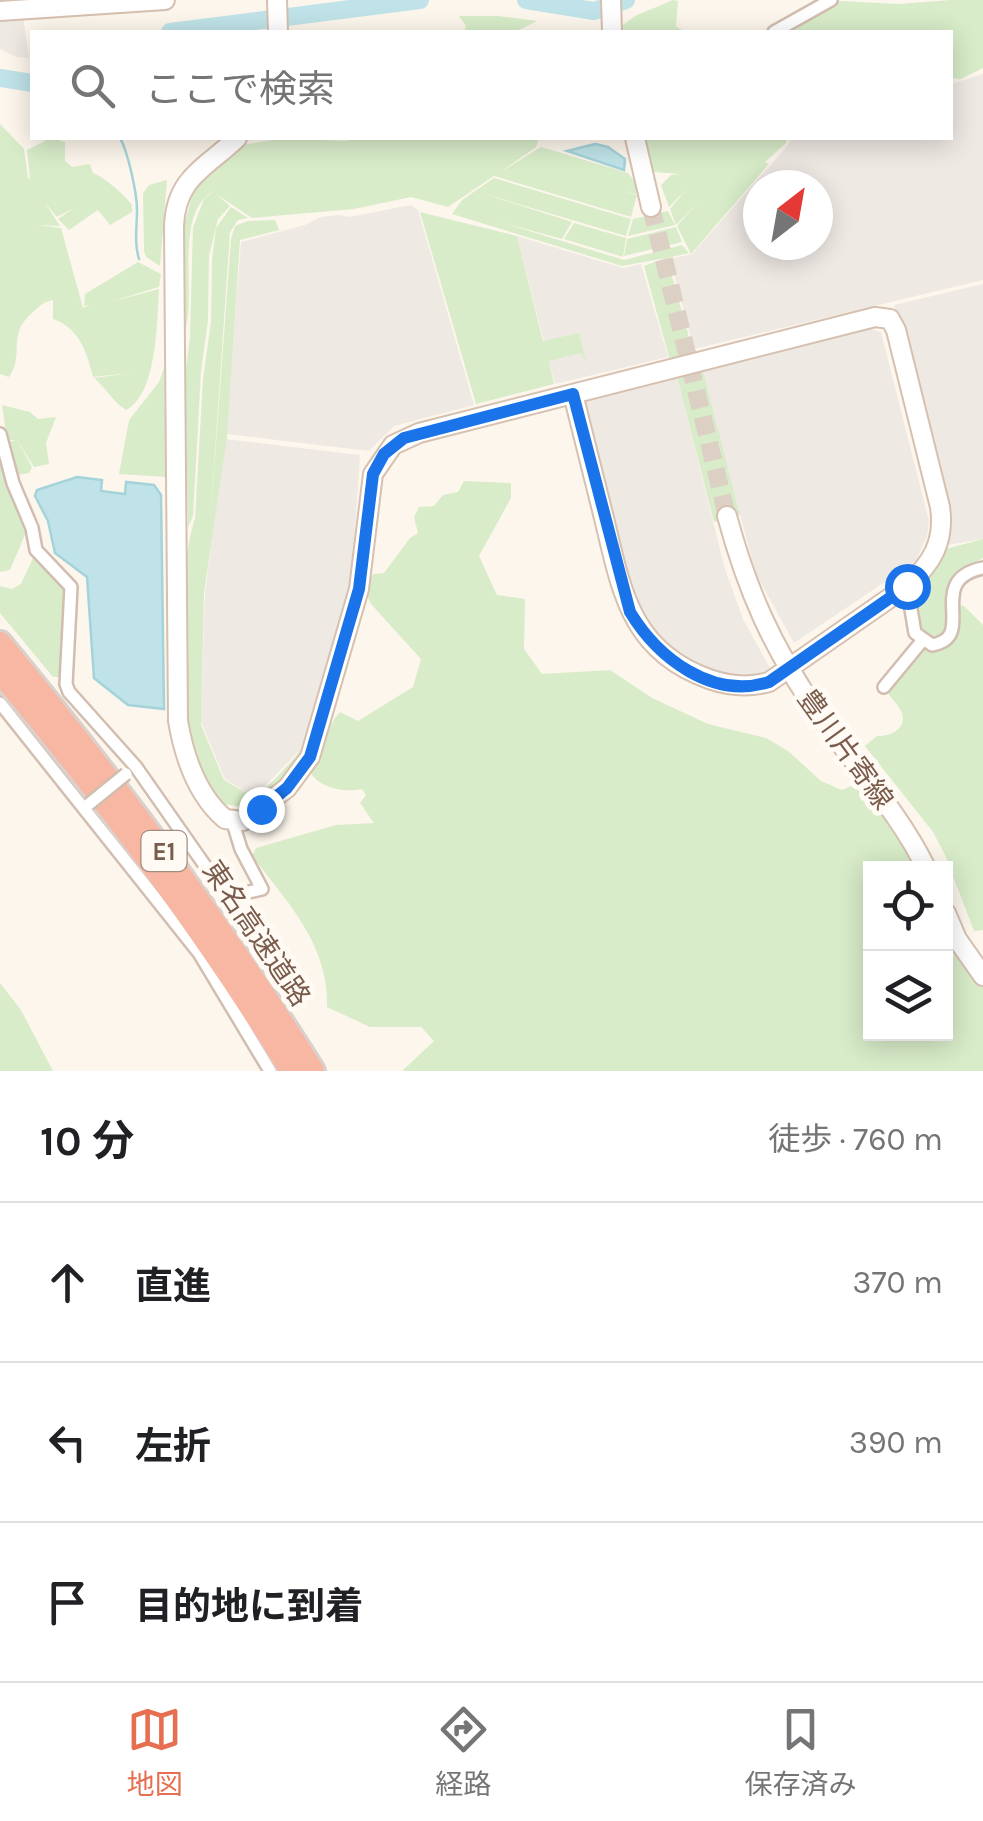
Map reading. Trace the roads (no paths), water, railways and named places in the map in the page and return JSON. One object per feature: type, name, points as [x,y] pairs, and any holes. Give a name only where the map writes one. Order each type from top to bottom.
[{"type":"highway","name":"東名高速道路","points":[[0,643],[148,829],[216,923],[313,1071]]},
{"type":"highway","name":"東名高速道路","points":[[0,672],[135,840],[291,1071]]},
{"type":"street","points":[[0,11],[166,0]]},
{"type":"street","points":[[277,0],[278,30]]},
{"type":"street","points":[[778,30],[831,0]]},
{"type":"street","points":[[234,140],[184,186],[174,226],[178,721],[189,766],[218,813],[233,822],[242,821],[287,788],[310,757],[359,589],[373,474],[384,454],[404,438],[419,433],[875,317],[890,319],[905,366],[942,526],[933,559],[907,586],[790,669],[756,686],[729,685],[685,669],[648,639],[624,597],[573,394]]},
{"type":"street","points":[[634,140],[651,207]]},
{"type":"street","points":[[0,434],[36,550],[71,587],[68,692],[228,891],[240,894],[262,889],[233,822]]},
{"type":"street","name":"豊川片寄線","points":[[727,516],[757,610],[790,669],[922,861]]},
{"type":"street","points":[[907,586],[914,634],[932,645],[942,643],[950,636],[954,624],[950,602],[954,588],[963,577],[983,568]]},
{"type":"street","points":[[884,687],[922,640]]},
{"type":"street","points":[[0,703],[86,806],[199,953],[270,1071]]},
{"type":"street","points":[[86,806],[131,770]]},
{"type":"street","points":[[953,928],[983,976]]},
{"type":"water","points":[[595,144],[608,147],[625,159],[624,170],[567,151]]},
{"type":"water","points":[[77,477],[102,480],[101,491],[125,494],[126,482],[154,485],[161,495],[164,709],[128,705],[94,678],[87,577],[55,553],[48,521],[35,496],[37,490]]},
{"type":"waterway","points":[[186,30],[420,0]]},
{"type":"waterway","points":[[526,0],[594,11],[626,0]]},
{"type":"waterway","points":[[0,78],[30,83]]},
{"type":"waterway","points":[[121,140],[135,194],[139,259]]},
{"type":"tunnel","points":[[651,207],[727,516]]}]
